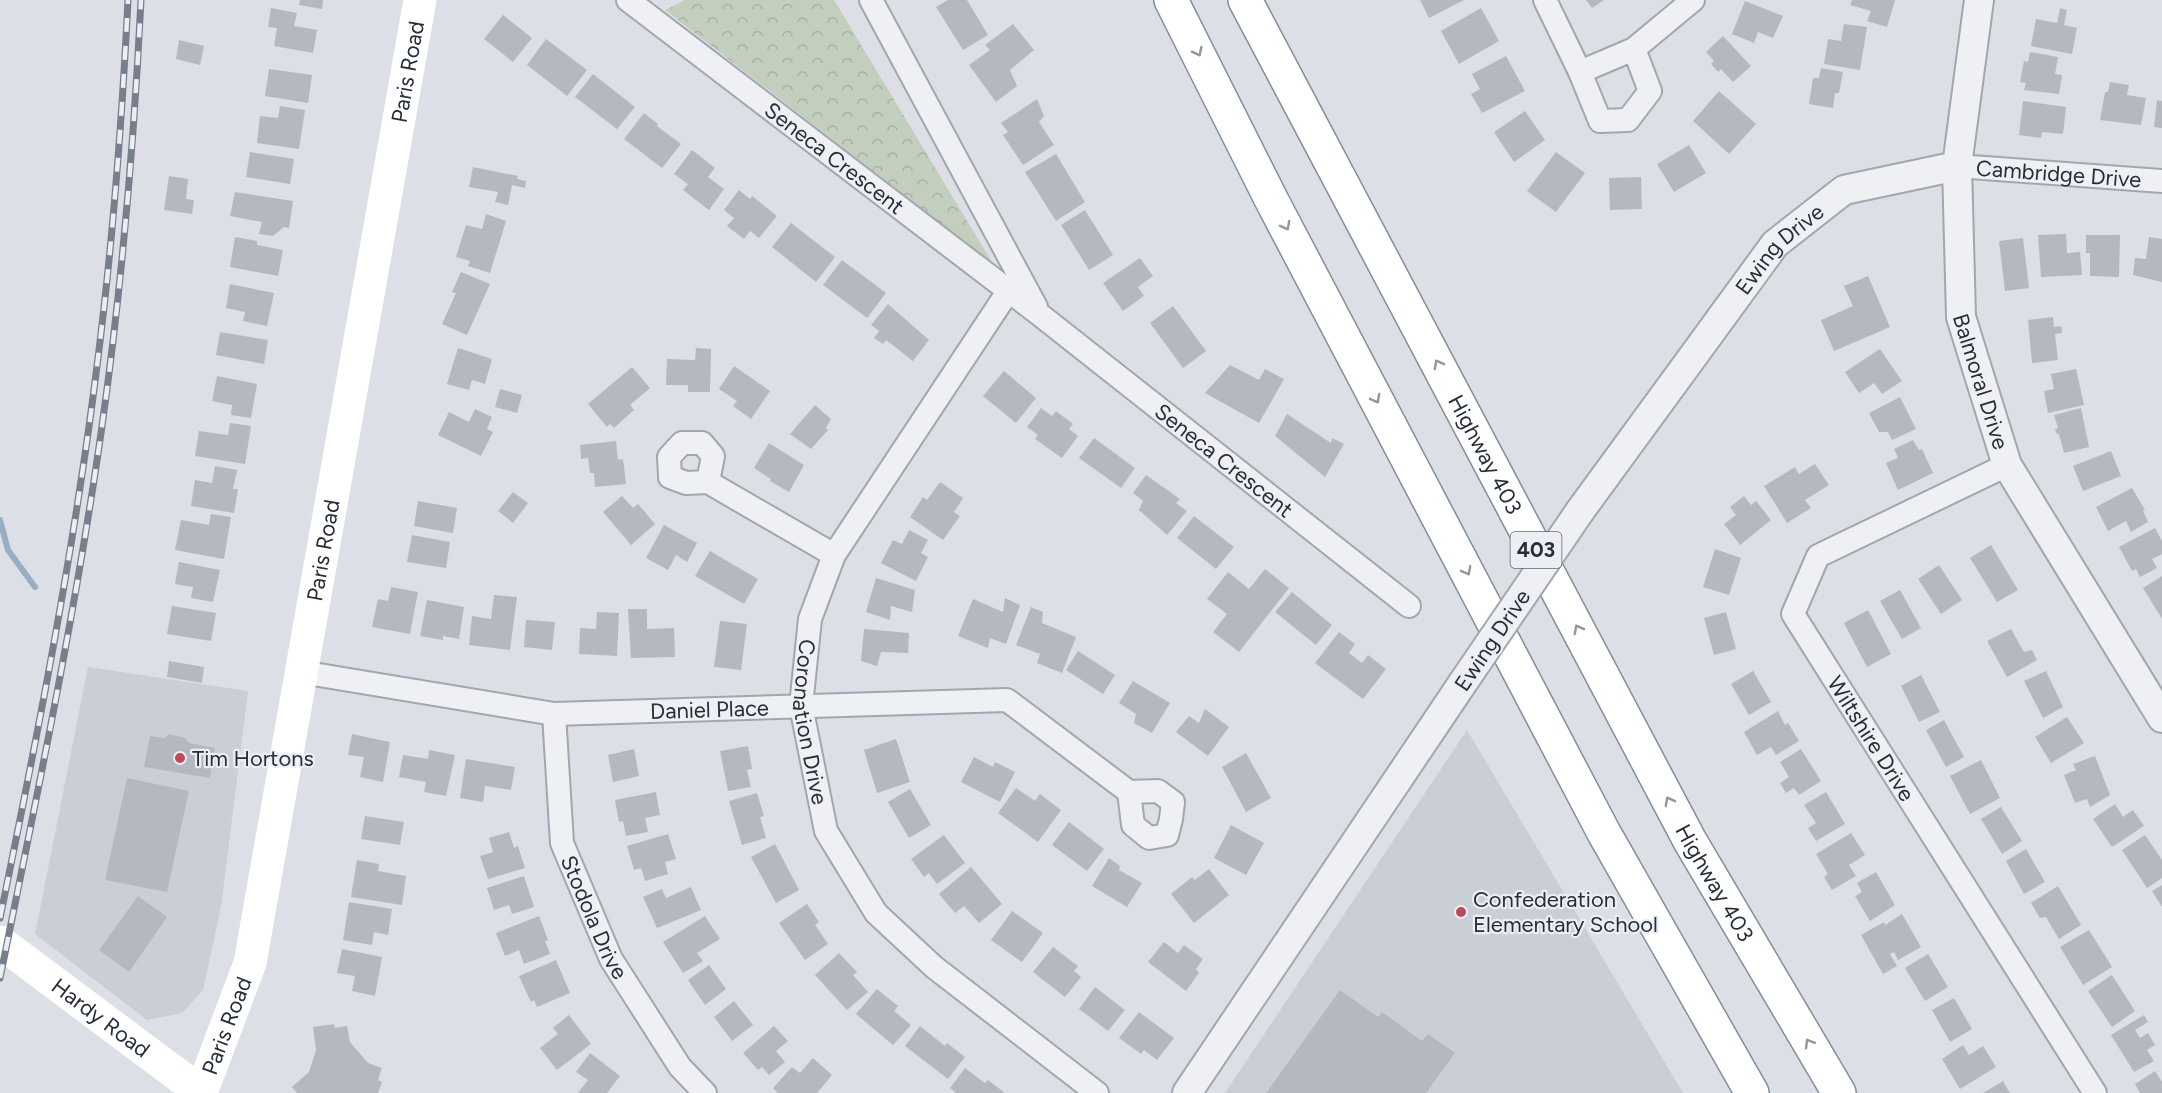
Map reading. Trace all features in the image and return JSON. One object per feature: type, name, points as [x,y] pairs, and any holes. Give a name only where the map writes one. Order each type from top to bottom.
[{"type":"main road","name":"Paris Road","points":[[201,1093],[250,963],[420,0]]},
{"type":"main road","points":[[1171,0],[1272,201],[1604,833],[1752,1093]]},
{"type":"main road","name":"Highway 403","points":[[1245,0],[1690,841],[1839,1093]]},
{"type":"main road","name":"Hardy Road","points":[[0,942],[201,1093]]},
{"type":"street","name":"Seneca Crescent","points":[[630,0],[1040,314],[1409,606]]},
{"type":"street","name":"Seneca Crescent","points":[[871,0],[1040,314]]},
{"type":"street","points":[[1545,0],[1580,72],[1600,121],[1628,120],[1650,91],[1634,49]]},
{"type":"street","points":[[1580,72],[1634,49],[1693,0]]},
{"type":"street","name":"Balmoral Drive","points":[[1979,0],[1957,166],[1961,317],[2007,465],[2162,718]]},
{"type":"street","name":"Cambridge Drive","points":[[1957,166],[2162,181]]},
{"type":"street","name":"Ewing Drive","points":[[1187,1093],[1580,511],[1775,244],[1844,190],[1957,166]]},
{"type":"street","name":"Coronation Drive","points":[[1009,290],[834,555],[810,620],[801,706],[826,831],[876,912],[934,967],[1096,1093]]},
{"type":"street","name":"Wiltshire Drive","points":[[2007,465],[1818,556],[1794,614],[2095,1093]]},
{"type":"street","points":[[708,482],[834,555]]},
{"type":"street","name":"Daniel Place","points":[[301,672],[554,714],[1007,700],[1129,792]]},
{"type":"street","name":"Stodola Drive","points":[[554,714],[562,843],[611,959],[680,1067],[705,1093]]},
{"type":"shaded area","points":[[88,667],[248,691],[221,907],[203,990],[182,1013],[147,1020],[35,934]]},
{"type":"shaded area","name":"Confederation Elementary School","points":[[1467,730],[1683,1093],[1225,1093]]},
{"type":"green space","points":[[685,0],[834,0],[993,264],[665,10]]},
{"type":"building","points":[[300,0],[323,0],[322,9],[299,5]]},
{"type":"building","points":[[948,0],[967,0],[988,35],[963,50],[936,7]]},
{"type":"building","points":[[1420,0],[1464,0],[1429,18]]},
{"type":"building","points":[[1586,0],[1604,0],[1592,8]]},
{"type":"building","points":[[1852,0],[1895,0],[1887,27],[1867,21],[1871,11],[1850,5]]},
{"type":"building","points":[[1745,1],[1783,16],[1773,38],[1758,32],[1754,43],[1732,34]]},
{"type":"building","points":[[271,8],[297,13],[294,26],[317,30],[313,53],[274,46],[277,28],[268,27]]},
{"type":"building","points":[[1481,8],[1499,41],[1459,64],[1441,31]]},
{"type":"building","points":[[2060,8],[2067,10],[2064,25],[2077,28],[2072,54],[2031,46],[2036,19],[2057,23]]},
{"type":"building","points":[[503,15],[532,38],[513,62],[484,39]]},
{"type":"building","points":[[1013,24],[1034,50],[1010,70],[1017,86],[996,102],[969,65],[990,50],[985,45]]},
{"type":"building","points":[[1844,24],[1867,27],[1860,70],[1824,64],[1828,39],[1841,41]]},
{"type":"building","points":[[1723,36],[1751,66],[1733,82],[1721,69],[1718,72],[1711,64],[1714,61],[1706,52]]},
{"type":"building","points":[[546,39],[587,70],[567,96],[527,65]]},
{"type":"building","points":[[179,40],[204,46],[200,65],[176,59]]},
{"type":"building","points":[[2030,52],[2058,57],[2055,74],[2062,75],[2059,94],[2024,90],[2026,83],[2020,82],[2024,61],[2028,62]]},
{"type":"building","points":[[1506,56],[1525,91],[1482,113],[1471,94],[1480,89],[1472,74]]},
{"type":"building","points":[[1821,68],[1843,72],[1839,93],[1835,93],[1833,108],[1809,104],[1813,78],[1819,78]]},
{"type":"building","points":[[269,69],[312,75],[308,103],[265,96]]},
{"type":"building","points":[[593,74],[635,107],[617,129],[575,97]]},
{"type":"building","points":[[2110,82],[2129,85],[2127,95],[2146,98],[2141,125],[2100,120],[2105,92],[2108,92]]},
{"type":"building","points":[[1719,91],[1756,124],[1729,154],[1693,121]]},
{"type":"building","points":[[1037,99],[1044,116],[1039,122],[1054,145],[1023,165],[1003,135],[1008,132],[1001,123]]},
{"type":"building","points":[[2157,100],[2162,101],[2162,128],[2154,127]]},
{"type":"building","points":[[2023,101],[2066,107],[2063,134],[2042,132],[2041,138],[2019,135]]},
{"type":"building","points":[[280,106],[305,110],[299,149],[257,143],[260,116],[278,118]]},
{"type":"building","points":[[1525,111],[1545,140],[1514,162],[1494,132]]},
{"type":"building","points":[[644,113],[681,144],[662,168],[624,139]]},
{"type":"building","points":[[1689,145],[1706,173],[1674,192],[1657,164]]},
{"type":"building","points":[[692,150],[715,168],[708,177],[724,189],[709,210],[683,190],[688,184],[674,174]]},
{"type":"building","points":[[250,152],[294,159],[290,184],[246,177]]},
{"type":"building","points":[[1556,152],[1585,173],[1556,212],[1527,191]]},
{"type":"building","points":[[1056,154],[1085,202],[1056,221],[1025,172]]},
{"type":"building","points":[[473,167],[518,176],[517,179],[526,181],[525,188],[512,185],[508,205],[495,202],[498,192],[469,187]]},
{"type":"building","points":[[169,176],[188,179],[186,199],[194,200],[192,214],[164,210]]},
{"type":"building","points":[[1641,177],[1642,209],[1610,210],[1609,178]]},
{"type":"building","points":[[739,190],[750,199],[752,196],[777,216],[759,238],[750,231],[744,239],[727,226],[734,218],[724,210]]},
{"type":"building","points":[[235,192],[293,201],[289,228],[284,227],[273,236],[259,234],[262,222],[230,216]]},
{"type":"building","points":[[1085,210],[1113,255],[1089,270],[1061,225]]},
{"type":"building","points":[[486,214],[506,221],[490,273],[468,266],[470,261],[456,257],[466,225],[482,229]]},
{"type":"building","points":[[791,223],[835,257],[816,282],[772,247]]},
{"type":"building","points":[[2066,234],[2067,253],[2080,252],[2082,275],[2041,277],[2038,235]]},
{"type":"building","points":[[2086,235],[2120,235],[2119,277],[2090,276],[2090,253],[2086,253]]},
{"type":"building","points":[[235,237],[257,241],[257,245],[283,250],[278,276],[230,267]]},
{"type":"building","points":[[2149,237],[2162,239],[2162,282],[2133,275],[2135,258],[2146,259]]},
{"type":"building","points":[[2023,238],[2029,288],[2005,291],[1999,241]]},
{"type":"building","points":[[1140,258],[1153,276],[1138,287],[1144,296],[1123,311],[1103,283]]},
{"type":"building","points":[[842,260],[886,293],[867,318],[823,285]]},
{"type":"building","points":[[461,272],[490,284],[467,335],[442,324],[456,293],[452,292]]},
{"type":"building","points":[[1868,276],[1890,327],[1834,351],[1821,320],[1853,306],[1844,286]]},
{"type":"building","points":[[230,284],[274,293],[267,326],[243,321],[245,312],[226,308]]},
{"type":"building","points":[[888,304],[929,340],[913,361],[886,340],[883,344],[874,338],[879,331],[871,325]]},
{"type":"building","points":[[1173,306],[1206,351],[1183,368],[1150,323]]},
{"type":"building","points":[[2053,317],[2054,327],[2061,326],[2062,333],[2055,334],[2058,360],[2032,363],[2028,320]]},
{"type":"building","points":[[220,332],[268,340],[264,364],[216,355]]},
{"type":"building","points":[[458,348],[492,359],[485,384],[472,380],[469,390],[447,384]]},
{"type":"building","points":[[696,348],[711,349],[710,392],[688,392],[688,385],[666,385],[667,359],[695,360]]},
{"type":"building","points":[[1880,349],[1902,381],[1882,394],[1874,383],[1859,393],[1845,372]]},
{"type":"building","points":[[1230,365],[1259,380],[1265,369],[1284,379],[1259,423],[1205,393]]},
{"type":"building","points":[[734,366],[770,391],[751,419],[733,406],[737,401],[719,389]]},
{"type":"building","points":[[632,367],[650,388],[630,405],[634,410],[614,428],[610,424],[607,427],[588,404]]},
{"type":"building","points":[[2076,369],[2084,405],[2048,413],[2044,391],[2054,389],[2051,374]]},
{"type":"building","points":[[1004,371],[1036,398],[1016,423],[983,396]]},
{"type":"building","points":[[217,376],[257,384],[251,418],[231,415],[232,405],[212,401]]},
{"type":"building","points":[[500,389],[522,395],[517,413],[495,407]]},
{"type":"building","points":[[1900,397],[1916,429],[1892,440],[1888,432],[1879,432],[1869,413]]},
{"type":"building","points":[[815,405],[831,419],[826,428],[828,430],[811,449],[790,434]]},
{"type":"building","points":[[1041,408],[1052,416],[1056,411],[1073,424],[1069,429],[1078,436],[1062,458],[1035,439],[1038,435],[1027,427]]},
{"type":"building","points":[[2081,408],[2089,447],[2064,453],[2059,434],[2055,429],[2058,428],[2054,415]]},
{"type":"building","points":[[475,409],[492,417],[487,429],[493,432],[481,456],[438,435],[449,412],[469,422]]},
{"type":"building","points":[[1287,414],[1331,443],[1332,438],[1344,444],[1325,477],[1275,436]]},
{"type":"building","points":[[230,423],[251,426],[245,464],[195,456],[199,431],[228,435]]},
{"type":"building","points":[[1094,438],[1135,468],[1121,488],[1079,458]]},
{"type":"building","points":[[1913,440],[1919,450],[1922,449],[1933,473],[1898,490],[1886,463],[1898,458],[1894,449]]},
{"type":"building","points":[[616,441],[618,460],[623,459],[626,484],[595,487],[594,473],[590,473],[588,458],[581,459],[580,445]]},
{"type":"building","points":[[769,443],[804,465],[789,492],[754,468]]},
{"type":"building","points":[[2111,451],[2121,476],[2083,491],[2073,466]]},
{"type":"building","points":[[1815,464],[1829,485],[1805,500],[1811,508],[1787,523],[1764,486],[1795,467],[1799,474]]},
{"type":"building","points":[[215,466],[237,470],[233,489],[238,489],[234,513],[191,506],[195,480],[212,483]]},
{"type":"building","points":[[1146,475],[1180,499],[1176,503],[1187,511],[1167,535],[1139,510],[1143,501],[1133,493]]},
{"type":"building","points":[[940,482],[963,498],[954,512],[960,516],[943,540],[910,517],[923,497],[927,500]]},
{"type":"building","points":[[2132,488],[2145,510],[2143,511],[2148,522],[2131,532],[2126,521],[2108,531],[2096,507]]},
{"type":"building","points":[[513,492],[528,503],[513,523],[498,511]]},
{"type":"building","points":[[622,496],[633,508],[638,504],[655,524],[631,545],[603,512]]},
{"type":"building","points":[[1744,496],[1751,505],[1756,501],[1771,520],[1740,545],[1724,524],[1736,515],[1730,507]]},
{"type":"building","points":[[418,501],[457,508],[453,533],[414,526]]},
{"type":"building","points":[[211,514],[231,517],[224,559],[175,550],[181,520],[209,525]]},
{"type":"building","points":[[1194,516],[1234,547],[1216,569],[1177,538]]},
{"type":"building","points":[[664,525],[697,543],[687,562],[676,555],[668,570],[646,558]]},
{"type":"building","points":[[2155,528],[2162,541],[2162,554],[2152,559],[2157,568],[2140,577],[2136,569],[2132,571],[2119,547]]},
{"type":"building","points":[[909,530],[928,540],[921,553],[928,557],[916,581],[881,563],[893,540],[902,544]]},
{"type":"building","points":[[412,535],[450,542],[446,568],[407,562]]},
{"type":"building","points":[[1991,545],[2018,590],[1997,602],[1970,558]]},
{"type":"building","points":[[1715,549],[1741,558],[1729,595],[1703,587]]},
{"type":"building","points":[[710,551],[758,579],[744,604],[695,576]]},
{"type":"building","points":[[179,562],[220,570],[213,602],[191,598],[193,587],[175,584]]},
{"type":"building","points":[[1939,565],[1962,600],[1941,614],[1918,579]]},
{"type":"building","points":[[1265,569],[1289,588],[1239,652],[1213,632],[1227,614],[1207,599],[1228,572],[1249,589]]},
{"type":"building","points":[[2162,576],[2162,619],[2143,588]]},
{"type":"building","points":[[876,578],[915,590],[912,612],[891,606],[890,620],[866,612]]},
{"type":"building","points":[[391,587],[418,592],[410,634],[372,627],[378,599],[388,601]]},
{"type":"building","points":[[1900,590],[1921,628],[1902,639],[1880,601]]},
{"type":"building","points":[[1292,592],[1332,625],[1316,645],[1275,612]]},
{"type":"building","points":[[494,595],[517,597],[510,650],[469,645],[472,616],[491,619]]},
{"type":"building","points":[[1005,598],[1020,605],[1006,644],[990,638],[988,648],[958,636],[973,599],[1003,612]]},
{"type":"building","points":[[427,600],[464,607],[459,639],[443,636],[443,640],[420,636]]},
{"type":"building","points":[[172,606],[216,613],[211,641],[167,634]]},
{"type":"building","points":[[1031,607],[1043,612],[1042,623],[1076,637],[1062,673],[1037,663],[1040,654],[1016,645]]},
{"type":"building","points":[[628,609],[647,609],[647,629],[674,628],[675,657],[631,658]]},
{"type":"building","points":[[1868,610],[1891,654],[1867,667],[1844,623]]},
{"type":"building","points":[[597,612],[619,613],[617,656],[579,654],[580,628],[596,629]]},
{"type":"building","points":[[1726,612],[1736,649],[1714,655],[1704,618]]},
{"type":"building","points":[[526,620],[555,622],[552,650],[524,647]]},
{"type":"building","points":[[720,621],[747,624],[741,670],[714,667]]},
{"type":"building","points":[[864,629],[909,633],[908,653],[881,652],[877,666],[861,661]]},
{"type":"building","points":[[2011,629],[2024,652],[2032,650],[2037,660],[2007,677],[1987,641]]},
{"type":"building","points":[[1339,632],[1355,644],[1349,653],[1362,663],[1368,655],[1386,669],[1363,699],[1315,663]]},
{"type":"building","points":[[1078,651],[1115,675],[1103,694],[1066,670]]},
{"type":"building","points":[[169,661],[204,667],[202,683],[167,677]]},
{"type":"building","points":[[1753,671],[1771,702],[1749,715],[1731,684]]},
{"type":"building","points":[[2046,671],[2063,707],[2043,718],[2024,681]]},
{"type":"building","points":[[1921,675],[1940,712],[1919,722],[1901,686]]},
{"type":"building","points":[[1133,681],[1170,703],[1152,733],[1134,723],[1136,714],[1119,703]]},
{"type":"building","points":[[1205,709],[1229,727],[1208,756],[1176,732],[1189,716],[1199,723]]},
{"type":"building","points":[[1778,711],[1785,725],[1788,723],[1799,741],[1776,755],[1771,747],[1757,755],[1744,732]]},
{"type":"building","points":[[2067,717],[2084,743],[2051,763],[2035,737]]},
{"type":"building","points":[[1944,720],[1964,757],[1946,767],[1926,730]]},
{"type":"building","name":"Tim Hortons","points":[[169,734],[185,738],[189,743],[215,748],[210,778],[144,767],[150,736],[164,738]]},
{"type":"building","points":[[352,734],[390,742],[383,782],[360,777],[364,757],[348,755]]},
{"type":"building","points":[[896,739],[910,782],[877,793],[864,750]]},
{"type":"building","points":[[748,746],[752,769],[747,770],[751,787],[728,791],[720,751]]},
{"type":"building","points":[[634,749],[639,776],[613,782],[608,755]]},
{"type":"building","points":[[1801,749],[1821,781],[1799,795],[1794,788],[1786,793],[1780,783],[1789,777],[1780,762]]},
{"type":"building","points":[[429,750],[455,755],[446,796],[424,792],[426,782],[399,777],[403,755],[428,759]]},
{"type":"building","points":[[1246,753],[1271,798],[1246,812],[1222,767]]},
{"type":"building","points":[[2095,756],[2110,795],[2090,807],[2087,799],[2075,803],[2064,775],[2076,770],[2073,764]]},
{"type":"building","points":[[974,757],[993,767],[995,762],[1015,772],[1000,802],[961,782]]},
{"type":"building","points":[[466,759],[515,767],[511,790],[485,786],[483,802],[460,798]]},
{"type":"building","points":[[1981,760],[2000,798],[1970,814],[1950,776]]},
{"type":"building","points":[[127,778],[189,791],[167,892],[105,880]]},
{"type":"building","points":[[1016,788],[1035,801],[1040,794],[1061,810],[1038,842],[998,813]]},
{"type":"building","points":[[910,789],[931,825],[909,838],[888,802]]},
{"type":"building","points":[[656,792],[660,815],[645,818],[648,832],[626,836],[623,821],[619,822],[615,800]]},
{"type":"building","points":[[1826,792],[1845,824],[1816,841],[1808,828],[1816,823],[1804,805]]},
{"type":"building","points":[[757,793],[764,816],[760,817],[766,838],[742,845],[729,801]]},
{"type":"building","points":[[2115,804],[2123,817],[2133,810],[2144,826],[2112,847],[2093,819]]},
{"type":"building","points":[[2001,807],[2022,841],[2002,854],[1981,819]]},
{"type":"building","points":[[365,816],[404,822],[400,845],[361,839]]},
{"type":"building","points":[[1069,822],[1104,849],[1087,871],[1052,845]]},
{"type":"building","points":[[1231,825],[1264,843],[1246,875],[1214,858]]},
{"type":"building","points":[[509,832],[514,848],[518,846],[525,868],[488,879],[480,856],[493,852],[489,838]]},
{"type":"building","points":[[1851,833],[1865,855],[1849,865],[1856,876],[1832,890],[1824,877],[1828,874],[1816,854]]},
{"type":"building","points":[[668,834],[676,859],[665,862],[668,874],[645,881],[641,868],[634,870],[627,846]]},
{"type":"building","points":[[944,835],[965,863],[937,884],[929,873],[924,877],[911,859]]},
{"type":"building","points":[[2145,835],[2162,860],[2162,878],[2147,888],[2122,850]]},
{"type":"building","points":[[775,844],[799,890],[776,903],[751,857]]},
{"type":"building","points":[[2026,849],[2045,882],[2024,894],[2006,861]]},
{"type":"building","points":[[1109,858],[1120,866],[1119,870],[1142,883],[1127,907],[1092,886]]},
{"type":"building","points":[[357,860],[379,864],[378,871],[406,876],[402,905],[351,897]]},
{"type":"building","points":[[971,867],[1002,904],[979,923],[964,906],[955,913],[939,894]]},
{"type":"building","points":[[1209,869],[1229,895],[1194,923],[1171,894],[1192,877],[1195,880]]},
{"type":"building","points":[[1876,872],[1895,905],[1870,921],[1855,896],[1862,892],[1857,883]]},
{"type":"building","points":[[524,876],[534,907],[512,914],[509,905],[494,910],[487,888]]},
{"type":"building","points":[[2162,885],[2162,907],[2152,891]]},
{"type":"building","points":[[2058,886],[2081,925],[2059,939],[2046,917],[2040,918],[2031,903]]},
{"type":"building","points":[[691,887],[701,910],[657,928],[643,897],[662,889],[666,898]]},
{"type":"building","points":[[138,896],[167,917],[129,972],[99,950]]},
{"type":"building","points":[[349,902],[392,909],[388,935],[374,932],[372,945],[343,940]]},
{"type":"building","points":[[807,904],[819,922],[815,925],[828,944],[805,960],[779,923]]},
{"type":"building","points":[[1012,911],[1043,933],[1022,962],[991,940]]},
{"type":"building","points":[[1902,914],[1921,947],[1898,960],[1894,952],[1890,954],[1897,966],[1883,974],[1861,935],[1884,922],[1885,925]]},
{"type":"building","points":[[539,916],[548,940],[545,941],[550,954],[524,964],[519,950],[505,956],[496,933]]},
{"type":"building","points":[[705,916],[720,939],[697,953],[703,961],[683,973],[663,942]]},
{"type":"building","points":[[2089,930],[2112,967],[2083,985],[2060,947]]},
{"type":"building","points":[[1164,942],[1178,953],[1184,945],[1203,959],[1196,969],[1199,973],[1186,991],[1148,962]]},
{"type":"building","points":[[1053,947],[1078,966],[1074,971],[1081,977],[1065,997],[1033,972]]},
{"type":"building","points":[[342,949],[382,957],[375,996],[352,991],[355,976],[337,973]]},
{"type":"building","points":[[839,953],[857,972],[853,975],[868,992],[847,1010],[815,975]]},
{"type":"building","points":[[1928,954],[1948,987],[1925,1001],[1905,968]]},
{"type":"building","points":[[556,960],[570,993],[537,1007],[534,1000],[531,1002],[519,976]]},
{"type":"building","points":[[709,965],[726,989],[705,1005],[688,980]]},
{"type":"building","points":[[2112,975],[2135,1011],[2112,1027],[2088,991]]},
{"type":"building","points":[[1095,987],[1125,1010],[1108,1031],[1079,1009]]},
{"type":"building","points":[[877,989],[898,1006],[894,1011],[911,1025],[893,1045],[856,1014]]},
{"type":"building","points":[[1340,990],[1378,1017],[1382,1012],[1422,1041],[1428,1034],[1455,1053],[1426,1093],[1266,1093]]},
{"type":"building","points":[[1954,998],[1972,1029],[1950,1042],[1932,1010]]},
{"type":"building","points":[[734,1001],[753,1025],[732,1041],[714,1017]]},
{"type":"building","points":[[1139,1012],[1174,1038],[1157,1060],[1144,1050],[1141,1054],[1119,1038]]},
{"type":"building","points":[[569,1015],[591,1044],[557,1070],[540,1048],[558,1034],[553,1028]]},
{"type":"building","points":[[2144,1015],[2148,1022],[2135,1030],[2140,1038],[2148,1033],[2155,1045],[2147,1050],[2154,1061],[2134,1072],[2111,1035]]},
{"type":"building","points":[[334,1024],[335,1028],[347,1026],[350,1042],[368,1063],[382,1068],[378,1080],[382,1082],[378,1093],[297,1093],[292,1087],[309,1072],[316,1050],[313,1027]]},
{"type":"building","points":[[774,1026],[788,1041],[776,1051],[785,1062],[769,1075],[762,1067],[758,1070],[743,1053]]},
{"type":"building","points":[[920,1026],[945,1046],[947,1043],[965,1057],[948,1079],[905,1046]]},
{"type":"building","points":[[1963,1045],[1969,1055],[1983,1046],[1996,1067],[1960,1089],[1942,1059]]},
{"type":"building","points":[[590,1053],[620,1076],[607,1093],[578,1093],[588,1080],[576,1072]]},
{"type":"building","points":[[813,1058],[832,1075],[817,1093],[778,1093],[773,1088],[792,1067],[800,1073]]},
{"type":"building","points":[[965,1068],[985,1083],[988,1080],[1005,1093],[956,1093],[950,1088]]},
{"type":"building","points":[[2155,1071],[2162,1082],[2162,1093],[2140,1093],[2135,1084]]},
{"type":"building","points":[[2003,1081],[2010,1093],[1983,1093]]},
{"type":"waterway","points":[[0,520],[8,550],[35,587]]},
{"type":"railway","points":[[0,918],[55,639],[89,428],[113,224],[128,0]]},
{"type":"railway","points":[[0,978],[68,634],[102,426],[116,320],[126,213],[141,0]]},
{"type":"place","name":"Tim Hortons","points":[[180,758]]},
{"type":"place","name":"Confederation Elementary School","points":[[1461,912]]}]
